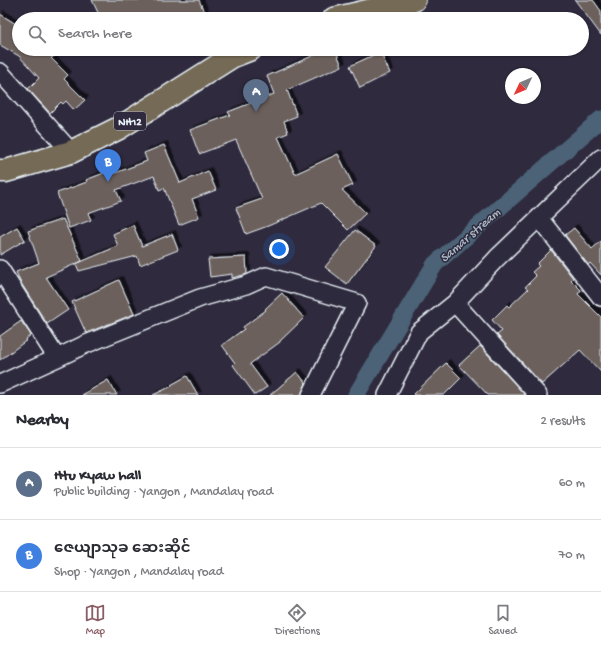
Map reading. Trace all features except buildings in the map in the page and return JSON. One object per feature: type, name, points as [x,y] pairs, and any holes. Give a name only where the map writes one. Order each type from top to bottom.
[{"type":"highway","points":[[363,12],[414,0]]},
{"type":"highway","name":"NH12","points":[[0,171],[6,171],[71,152],[119,128],[226,60],[235,56]]},
{"type":"street","points":[[0,72],[71,152]]},
{"type":"street","points":[[390,394],[419,332],[455,303],[498,258],[601,158]]},
{"type":"street","points":[[539,218],[601,297]]},
{"type":"street","points":[[0,269],[57,358]]},
{"type":"street","points":[[0,384],[84,345],[200,298],[246,285],[266,276],[357,303],[311,395]]},
{"type":"street","points":[[455,303],[538,395]]},
{"type":"waterway","name":"Samar stream","points":[[356,395],[435,264],[601,119]]},
{"type":"place","name":"Htu Kyaw hall","points":[[256,112]]},
{"type":"place","name":"ဇေယျာသုခ ဆေးဆိုင်","points":[[108,182]]}]
